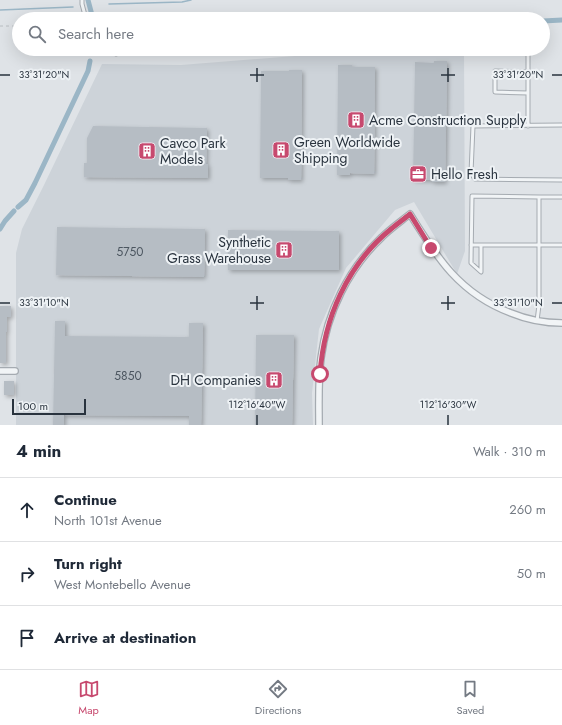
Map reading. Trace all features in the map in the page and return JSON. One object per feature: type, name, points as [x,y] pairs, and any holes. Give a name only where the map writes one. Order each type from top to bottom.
[{"type":"street","points":[[319,425],[321,359],[324,340],[335,305],[350,277],[371,249],[390,229],[410,214],[431,248],[445,267],[471,292],[498,309],[537,321],[562,323]]},
{"type":"street","points":[[0,371],[15,371]]},
{"type":"lane","points":[[82,0],[84,12]]},
{"type":"lane","points":[[528,56],[528,126]]},
{"type":"lane","points":[[528,72],[495,71],[495,92],[528,93]]},
{"type":"lane","points":[[562,126],[473,126],[471,173],[475,179],[562,180]]},
{"type":"lane","points":[[481,245],[481,272],[471,263],[472,196],[562,197]]},
{"type":"lane","points":[[537,321],[540,305],[539,197]]},
{"type":"lane","points":[[471,245],[562,245]]},
{"type":"path","points":[[0,26],[12,26]]},
{"type":"shaded area","points":[[294,56],[464,56],[465,251],[457,274],[414,202],[395,210],[346,268],[319,329],[312,393],[313,425],[16,425],[16,253],[22,229],[102,64],[181,65]]},
{"type":"building","points":[[434,61],[447,61],[445,182],[413,180],[415,62],[434,63]]},
{"type":"building","name":"Acme Construction Supply","points":[[338,65],[352,65],[352,67],[375,67],[374,174],[350,173],[350,175],[337,175]]},
{"type":"building","name":"Green Worldwide Shipping","points":[[302,70],[301,180],[288,180],[288,178],[260,178],[261,71]]},
{"type":"building","name":"Cavco Park Models","points":[[93,126],[207,128],[206,164],[208,164],[208,178],[84,177],[84,163],[87,163],[87,138]]},
{"type":"building","points":[[57,227],[205,229],[204,277],[56,275]]},
{"type":"building","name":"Synthetic Grass Warehouse","points":[[228,230],[339,231],[339,270],[228,270]]},
{"type":"building","points":[[0,306],[11,306],[11,317],[7,317],[6,363],[0,363]]},
{"type":"building","points":[[55,321],[65,321],[65,336],[189,337],[189,323],[203,323],[201,425],[189,425],[189,416],[64,415],[64,425],[53,425]]},
{"type":"building","name":"DH Companies","points":[[256,335],[294,335],[292,425],[255,425]]},
{"type":"building","points":[[4,381],[14,381],[14,395],[4,395]]},
{"type":"waterway","points":[[88,0],[91,12]]},
{"type":"waterway","points":[[109,4],[182,2],[191,0]]},
{"type":"waterway","points":[[0,10],[73,7]]},
{"type":"waterway","points":[[550,21],[562,20]]},
{"type":"waterway","points":[[18,207],[26,200],[35,183],[88,71],[90,61]]},
{"type":"waterway","points":[[0,229],[14,211]]},
{"type":"place","name":"Acme Construction Supply","points":[[356,120]]},
{"type":"place","name":"Green Worldwide Shipping","points":[[281,150]]},
{"type":"place","name":"Cavco Park Models","points":[[147,151]]},
{"type":"place","name":"Hello Fresh","points":[[418,174]]},
{"type":"place","name":"Synthetic Grass Warehouse","points":[[284,250]]},
{"type":"place","name":"DH Companies","points":[[274,380]]},
{"type":"route","points":[[320,374],[324,340],[335,305],[350,277],[380,238],[410,214],[431,248]]}]
